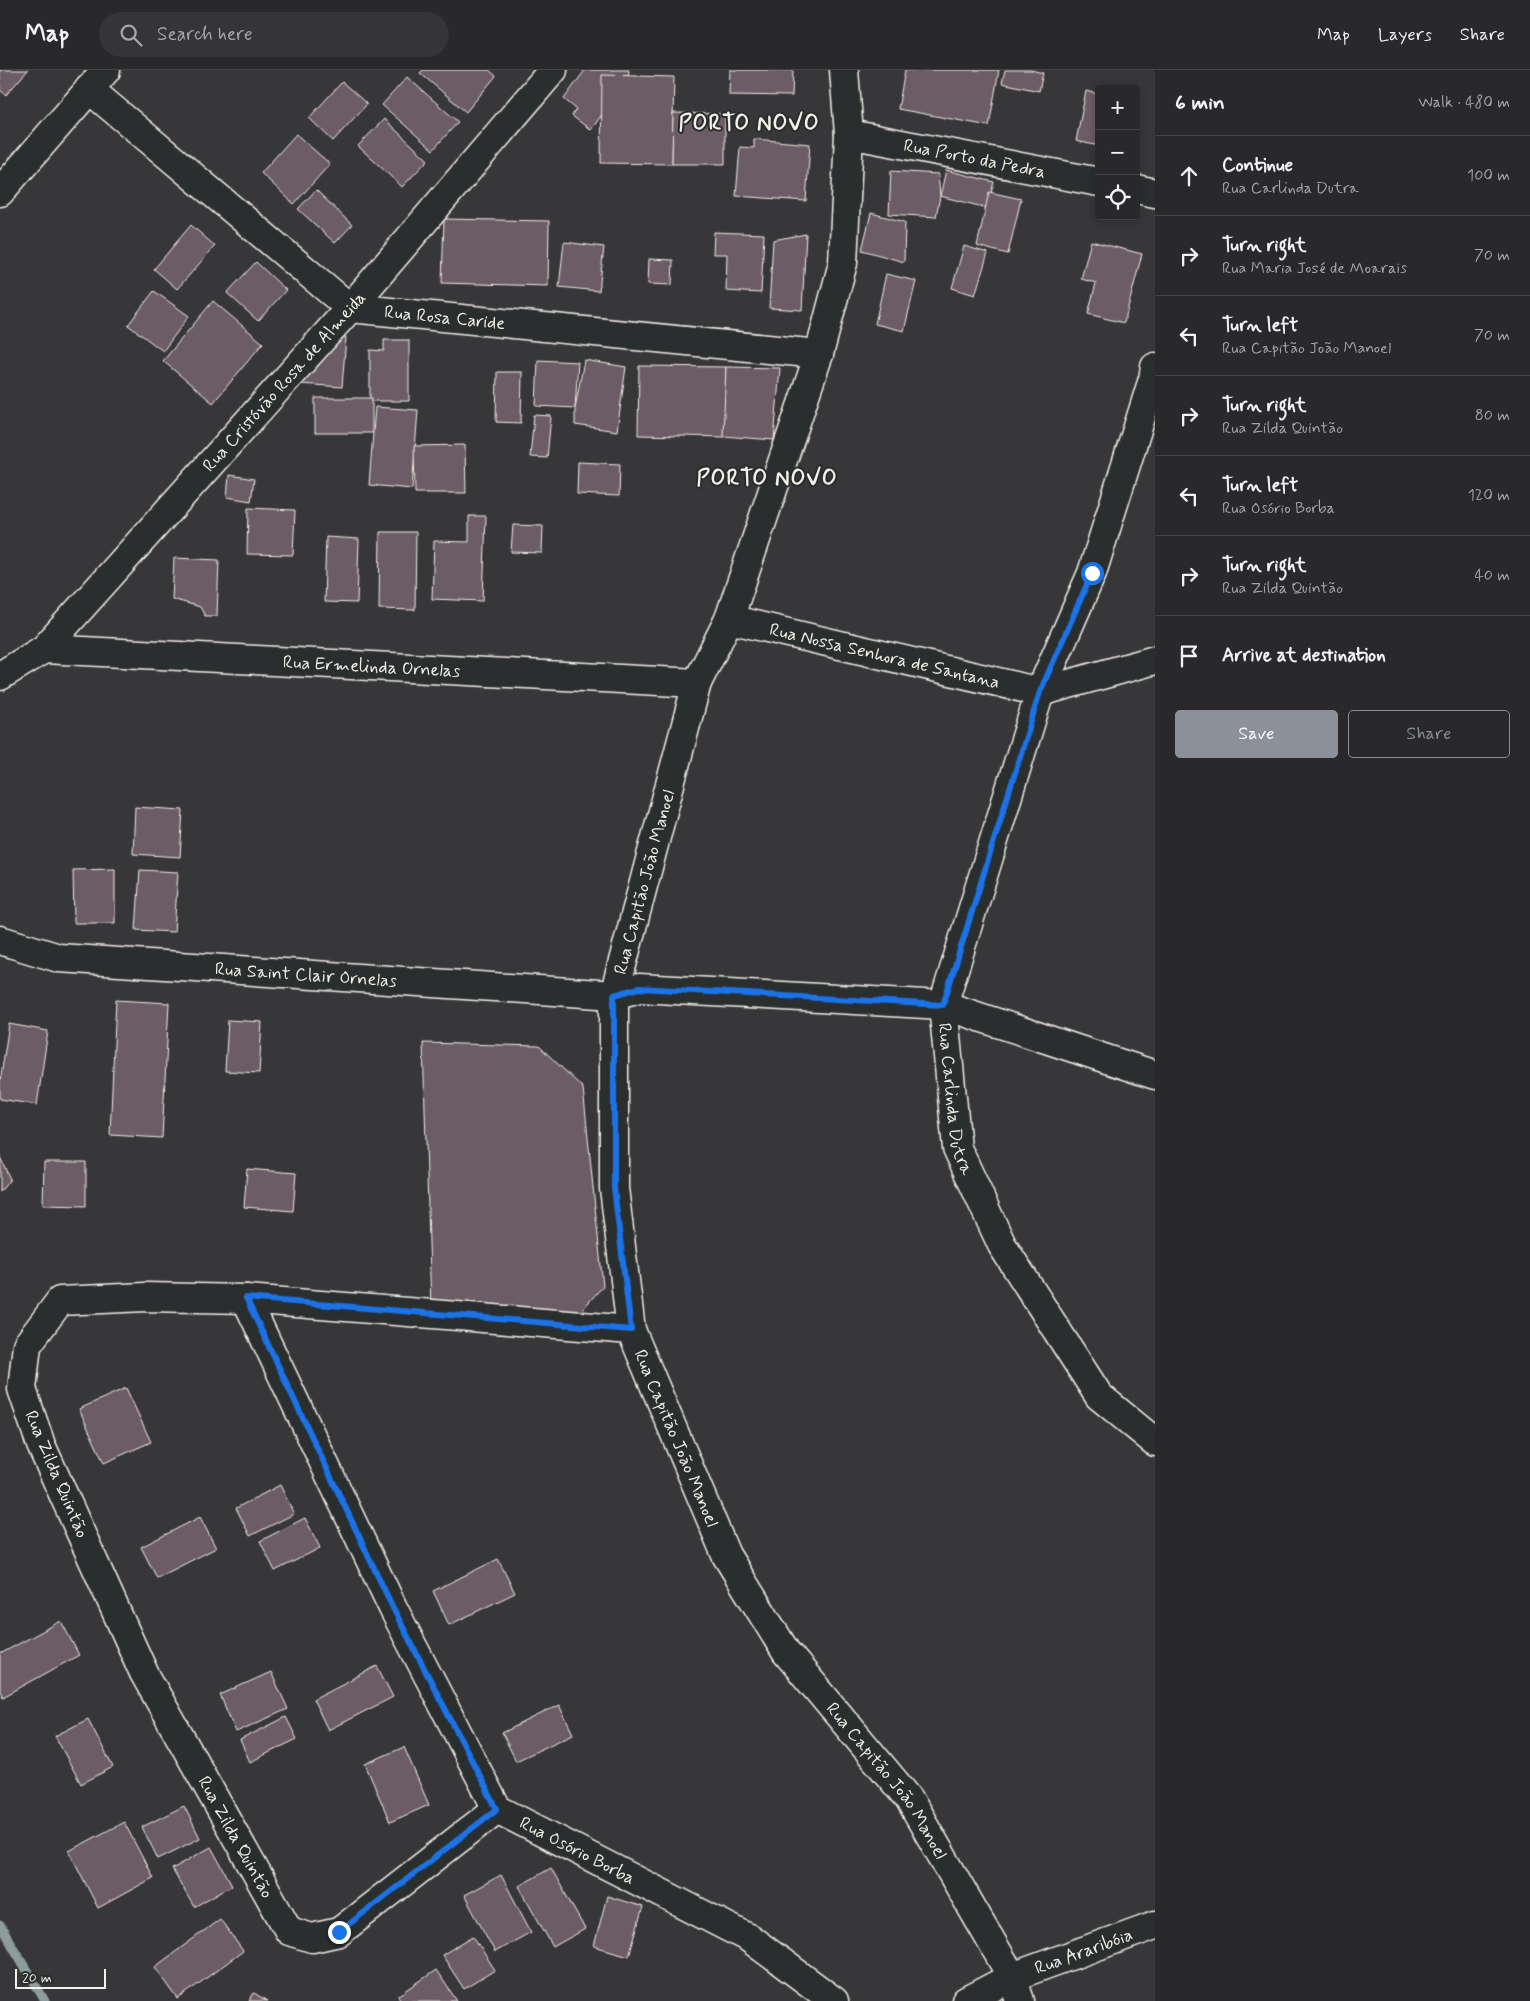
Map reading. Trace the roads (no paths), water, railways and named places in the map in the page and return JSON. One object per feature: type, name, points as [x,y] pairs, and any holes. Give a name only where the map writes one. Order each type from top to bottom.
[{"type":"street","name":"Rua Cristóvão Rosa de Almeida","points":[[0,676],[44,649],[350,308],[553,70]]},
{"type":"street","name":"Rua Capitão João Manoel","points":[[844,70],[848,134],[843,262],[819,354],[729,619],[697,683],[614,995],[614,1188],[631,1330],[726,1555],[786,1652],[910,1799],[1016,1989]]},
{"type":"street","points":[[0,192],[97,80],[350,308]]},
{"type":"street","name":"Rua Porto da Pedra","points":[[848,134],[1095,181]]},
{"type":"street","points":[[1140,190],[1155,193]]},
{"type":"street","name":"Rua Rosa Caride","points":[[350,308],[819,354]]},
{"type":"street","name":"Rua Carlinda Dutra","points":[[1155,366],[1153,379],[1092,573],[1040,692],[943,1005],[957,1148],[1002,1246],[1099,1396],[1155,1442]]},
{"type":"street","name":"Rua Nossa Senhora de Santana","points":[[729,619],[1040,692]]},
{"type":"street","name":"Rua Ermelinda Ornelas","points":[[44,649],[697,683]]},
{"type":"street","points":[[1040,692],[1155,660]]},
{"type":"street","name":"Rua Saint Clair Ornelas","points":[[0,940],[59,958],[614,995],[639,988],[943,1005],[1155,1075]]},
{"type":"street","name":"Rua Zilda Quintão","points":[[497,1809],[339,1932],[312,1938],[289,1931],[144,1673],[41,1444],[22,1389],[27,1345],[60,1301],[144,1297],[246,1298],[631,1330]]},
{"type":"street","name":"Rua Osório Borba","points":[[246,1298],[393,1608],[497,1809],[749,1938],[834,2001]]},
{"type":"street","name":"Rua Araribóia","points":[[1016,1989],[1155,1925]]},
{"type":"street","points":[[966,2001],[1016,1989]]},
{"type":"waterway","points":[[0,1925],[45,2001]]},
{"type":"district","name":"PORTO NOVO","points":[[749,122]]},
{"type":"district","name":"PORTO NOVO","points":[[767,477]]}]
